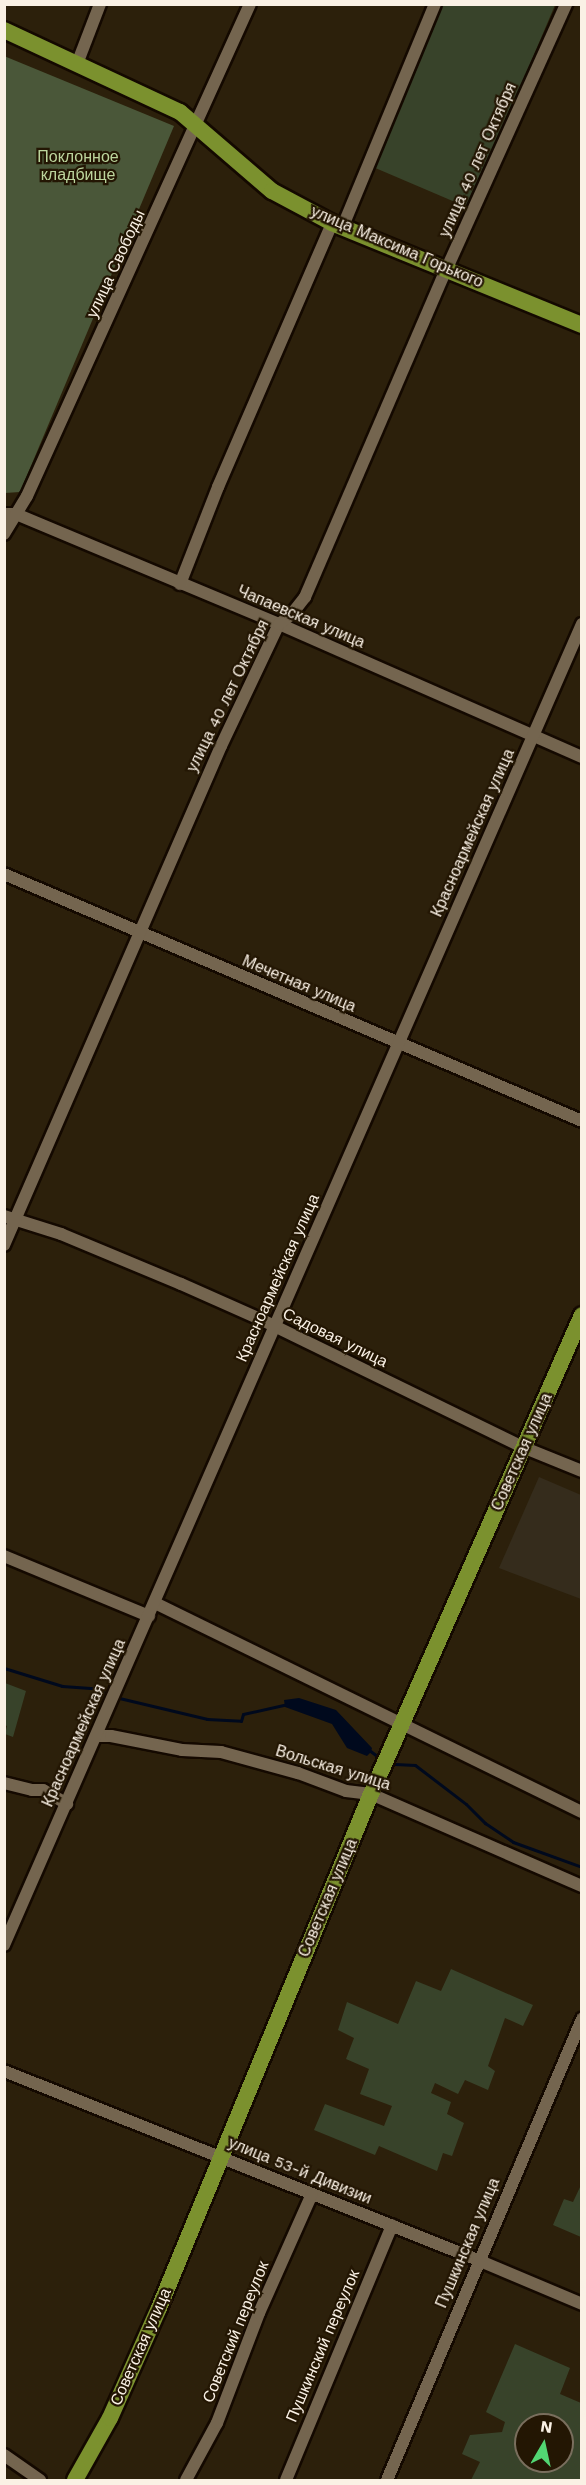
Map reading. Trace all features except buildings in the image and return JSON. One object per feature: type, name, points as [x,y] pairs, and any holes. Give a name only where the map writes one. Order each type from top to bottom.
[{"type":"main road","name":"улица Максима Горького","points":[[4,30],[180,112],[198,124],[231,159],[272,191],[338,225],[582,325]]},
{"type":"main road","name":"Советская улица","points":[[75,2481],[119,2398],[159,2308],[371,1794],[582,1315]]},
{"type":"street","points":[[77,64],[100,4]]},
{"type":"street","name":"улица Свободы","points":[[4,534],[10,514],[27,496],[198,124],[250,4]]},
{"type":"street","points":[[180,584],[218,487],[338,225],[435,4]]},
{"type":"street","name":"улица 40 лет Октября","points":[[4,1245],[10,1218],[221,746],[279,624],[291,615],[304,597],[447,268],[566,4]]},
{"type":"street","name":"Чапаевская улица","points":[[10,514],[279,624],[582,757]]},
{"type":"street","name":"Красноармейская улица","points":[[4,1945],[582,624]]},
{"type":"street","name":"Мечетная улица","points":[[4,874],[138,934],[582,1121]]},
{"type":"street","name":"Садовая улица","points":[[10,1218],[61,1234],[181,1284],[525,1448],[582,1471]]},
{"type":"street","points":[[4,1556],[149,1616]]},
{"type":"street","points":[[155,1603],[582,1812]]},
{"type":"street","name":"Вольская улица","points":[[99,1732],[182,1750],[221,1752],[298,1773],[346,1791],[371,1794],[582,1886]]},
{"type":"street","points":[[4,1783],[32,1790],[43,1790],[67,1804]]},
{"type":"street","name":"Пушкинская улица","points":[[387,2481],[478,2260],[582,2019]]},
{"type":"street","name":"улица 53-й Дивизии","points":[[4,2072],[478,2260],[582,2304]]},
{"type":"street","name":"Советский переулок","points":[[186,2481],[218,2422],[259,2313],[312,2194]]},
{"type":"street","name":"Пушкинский переулок","points":[[286,2481],[392,2226]]},
{"type":"street","points":[[4,2455],[40,2481]]},
{"type":"shaded area","points":[[539,1477],[581,1495],[581,1599],[499,1568]]},
{"type":"green space","points":[[439,5],[555,5],[469,208],[373,167]]},
{"type":"green space","name":"Поклонное кладбище","points":[[4,56],[174,126],[20,492],[5,493]]},
{"type":"green space","points":[[5,1683],[26,1691],[13,1737],[5,1734],[7,1726],[5,1725]]},
{"type":"green space","points":[[451,1969],[533,2005],[523,2026],[505,2018],[488,2066],[495,2071],[488,2090],[465,2080],[458,2094],[435,2083],[431,2093],[451,2102],[447,2114],[464,2123],[452,2156],[443,2153],[437,2171],[379,2146],[375,2155],[314,2130],[325,2104],[384,2126],[392,2106],[360,2094],[369,2069],[346,2059],[354,2038],[338,2030],[347,2002],[398,2024],[416,1981],[441,1991]]},
{"type":"green space","points":[[581,2185],[581,2237],[553,2225],[564,2199],[573,2202]]},
{"type":"green space","points":[[515,2344],[570,2368],[560,2394],[581,2403],[581,2480],[471,2480],[480,2462],[462,2454],[470,2435],[502,2432],[505,2422],[486,2412]]},
{"type":"water","points":[[299,1698],[336,1710],[372,1748],[371,1752],[367,1756],[347,1748],[332,1724],[285,1707],[284,1700]]},
{"type":"waterway","points":[[4,1668],[62,1686],[94,1688],[109,1694]]},
{"type":"waterway","points":[[115,1697],[207,1719],[241,1721],[243,1714],[288,1704]]},
{"type":"waterway","points":[[369,1750],[377,1756]]},
{"type":"waterway","points":[[395,1764],[415,1765],[466,1804],[485,1823],[513,1842],[582,1867]]}]
